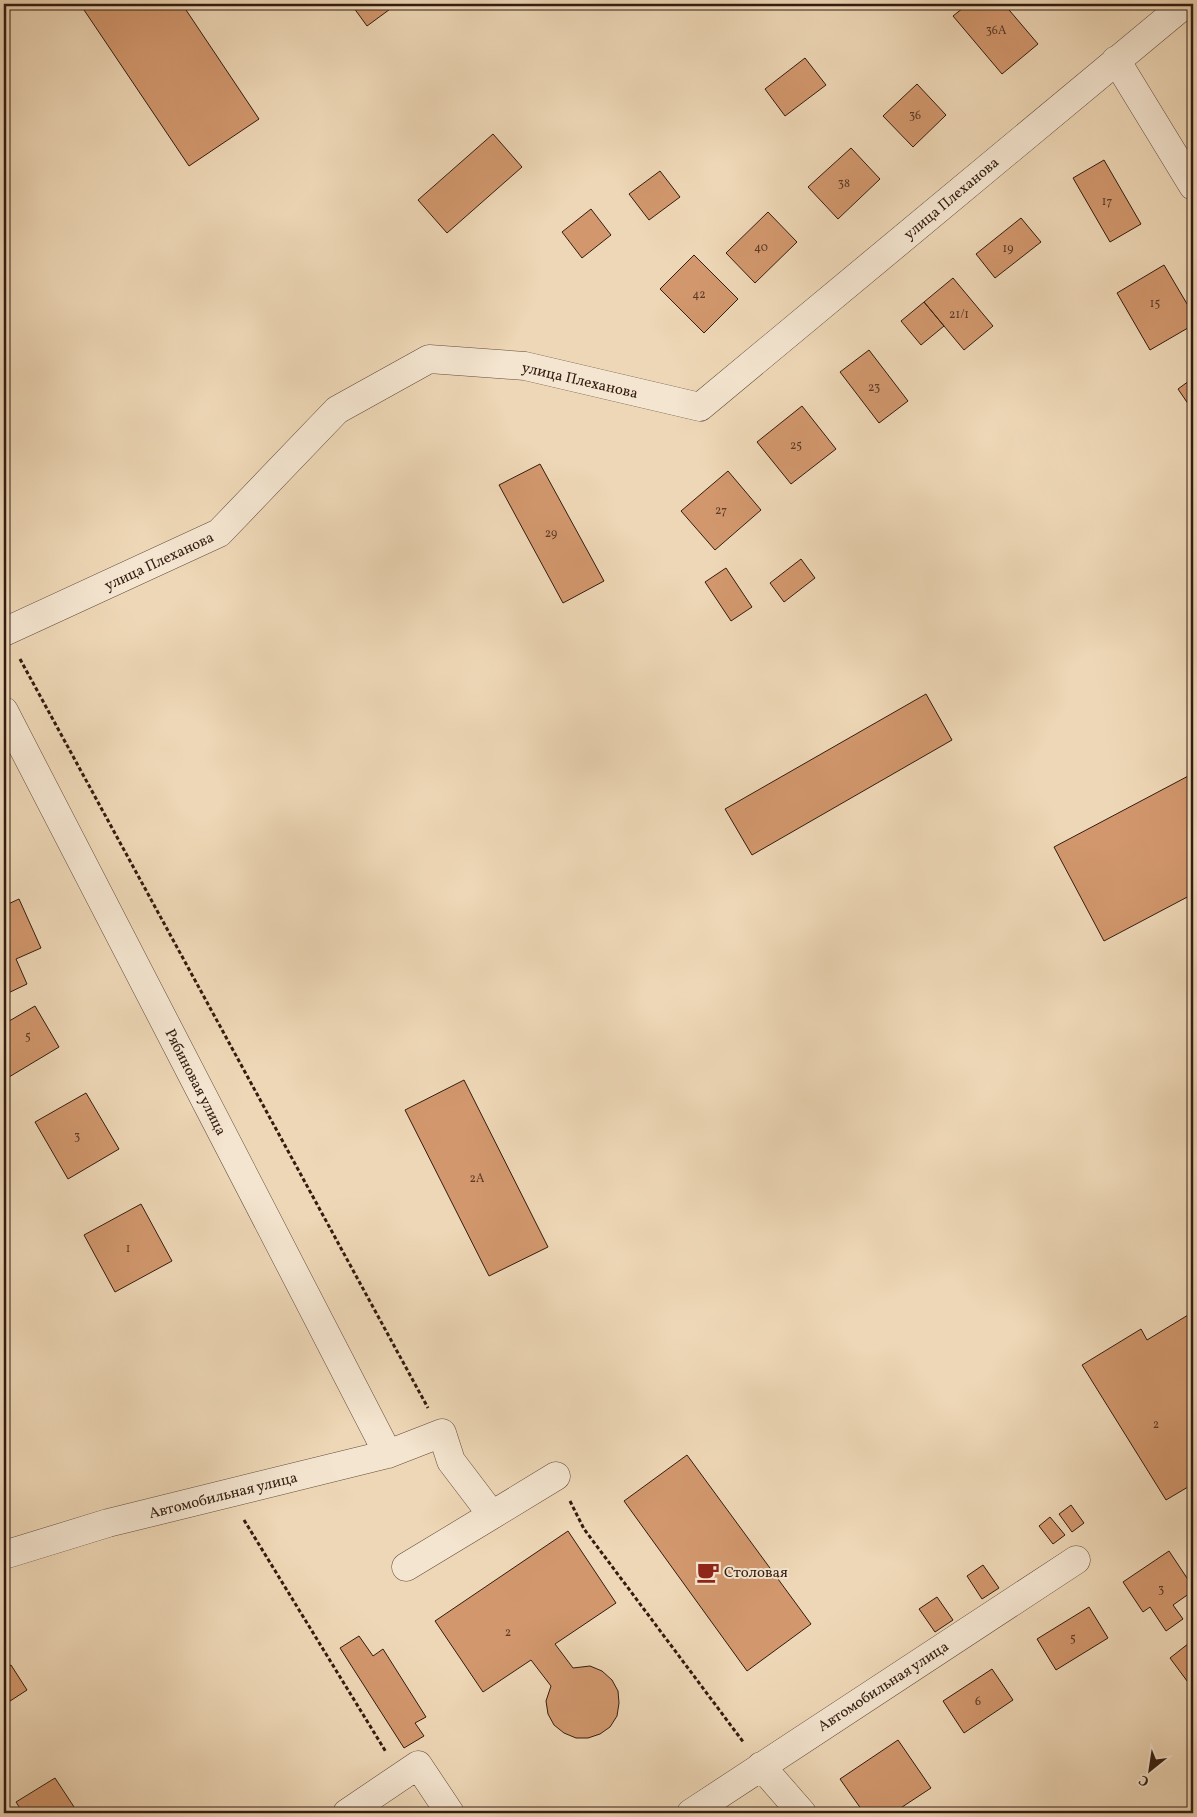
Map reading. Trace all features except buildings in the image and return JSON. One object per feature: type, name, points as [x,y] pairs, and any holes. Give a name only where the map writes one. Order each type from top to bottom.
[{"type":"street","name":"улица Плеханова","points":[[4,632],[219,534],[337,410],[429,359],[525,366],[700,407],[1185,4]]},
{"type":"street","points":[[1116,60],[1193,186]]},
{"type":"street","name":"Рябиновая улица","points":[[4,711],[388,1454]]},
{"type":"street","points":[[442,1432],[451,1461],[492,1515]]},
{"type":"street","name":"Автомобильная улица","points":[[4,1555],[108,1524],[388,1454],[442,1432]]},
{"type":"street","points":[[406,1567],[556,1476]]},
{"type":"street","name":"Автомобильная улица","points":[[691,1813],[1076,1560]]},
{"type":"street","points":[[347,1813],[418,1765],[450,1813]]},
{"type":"street","points":[[761,1766],[802,1813]]},
{"type":"path","points":[[20,659],[442,1432]]},
{"type":"path","points":[[556,1476],[584,1529],[761,1766]]},
{"type":"path","points":[[240,1514],[401,1777]]},
{"type":"place","name":"Столовая","points":[[708,1572]]}]
